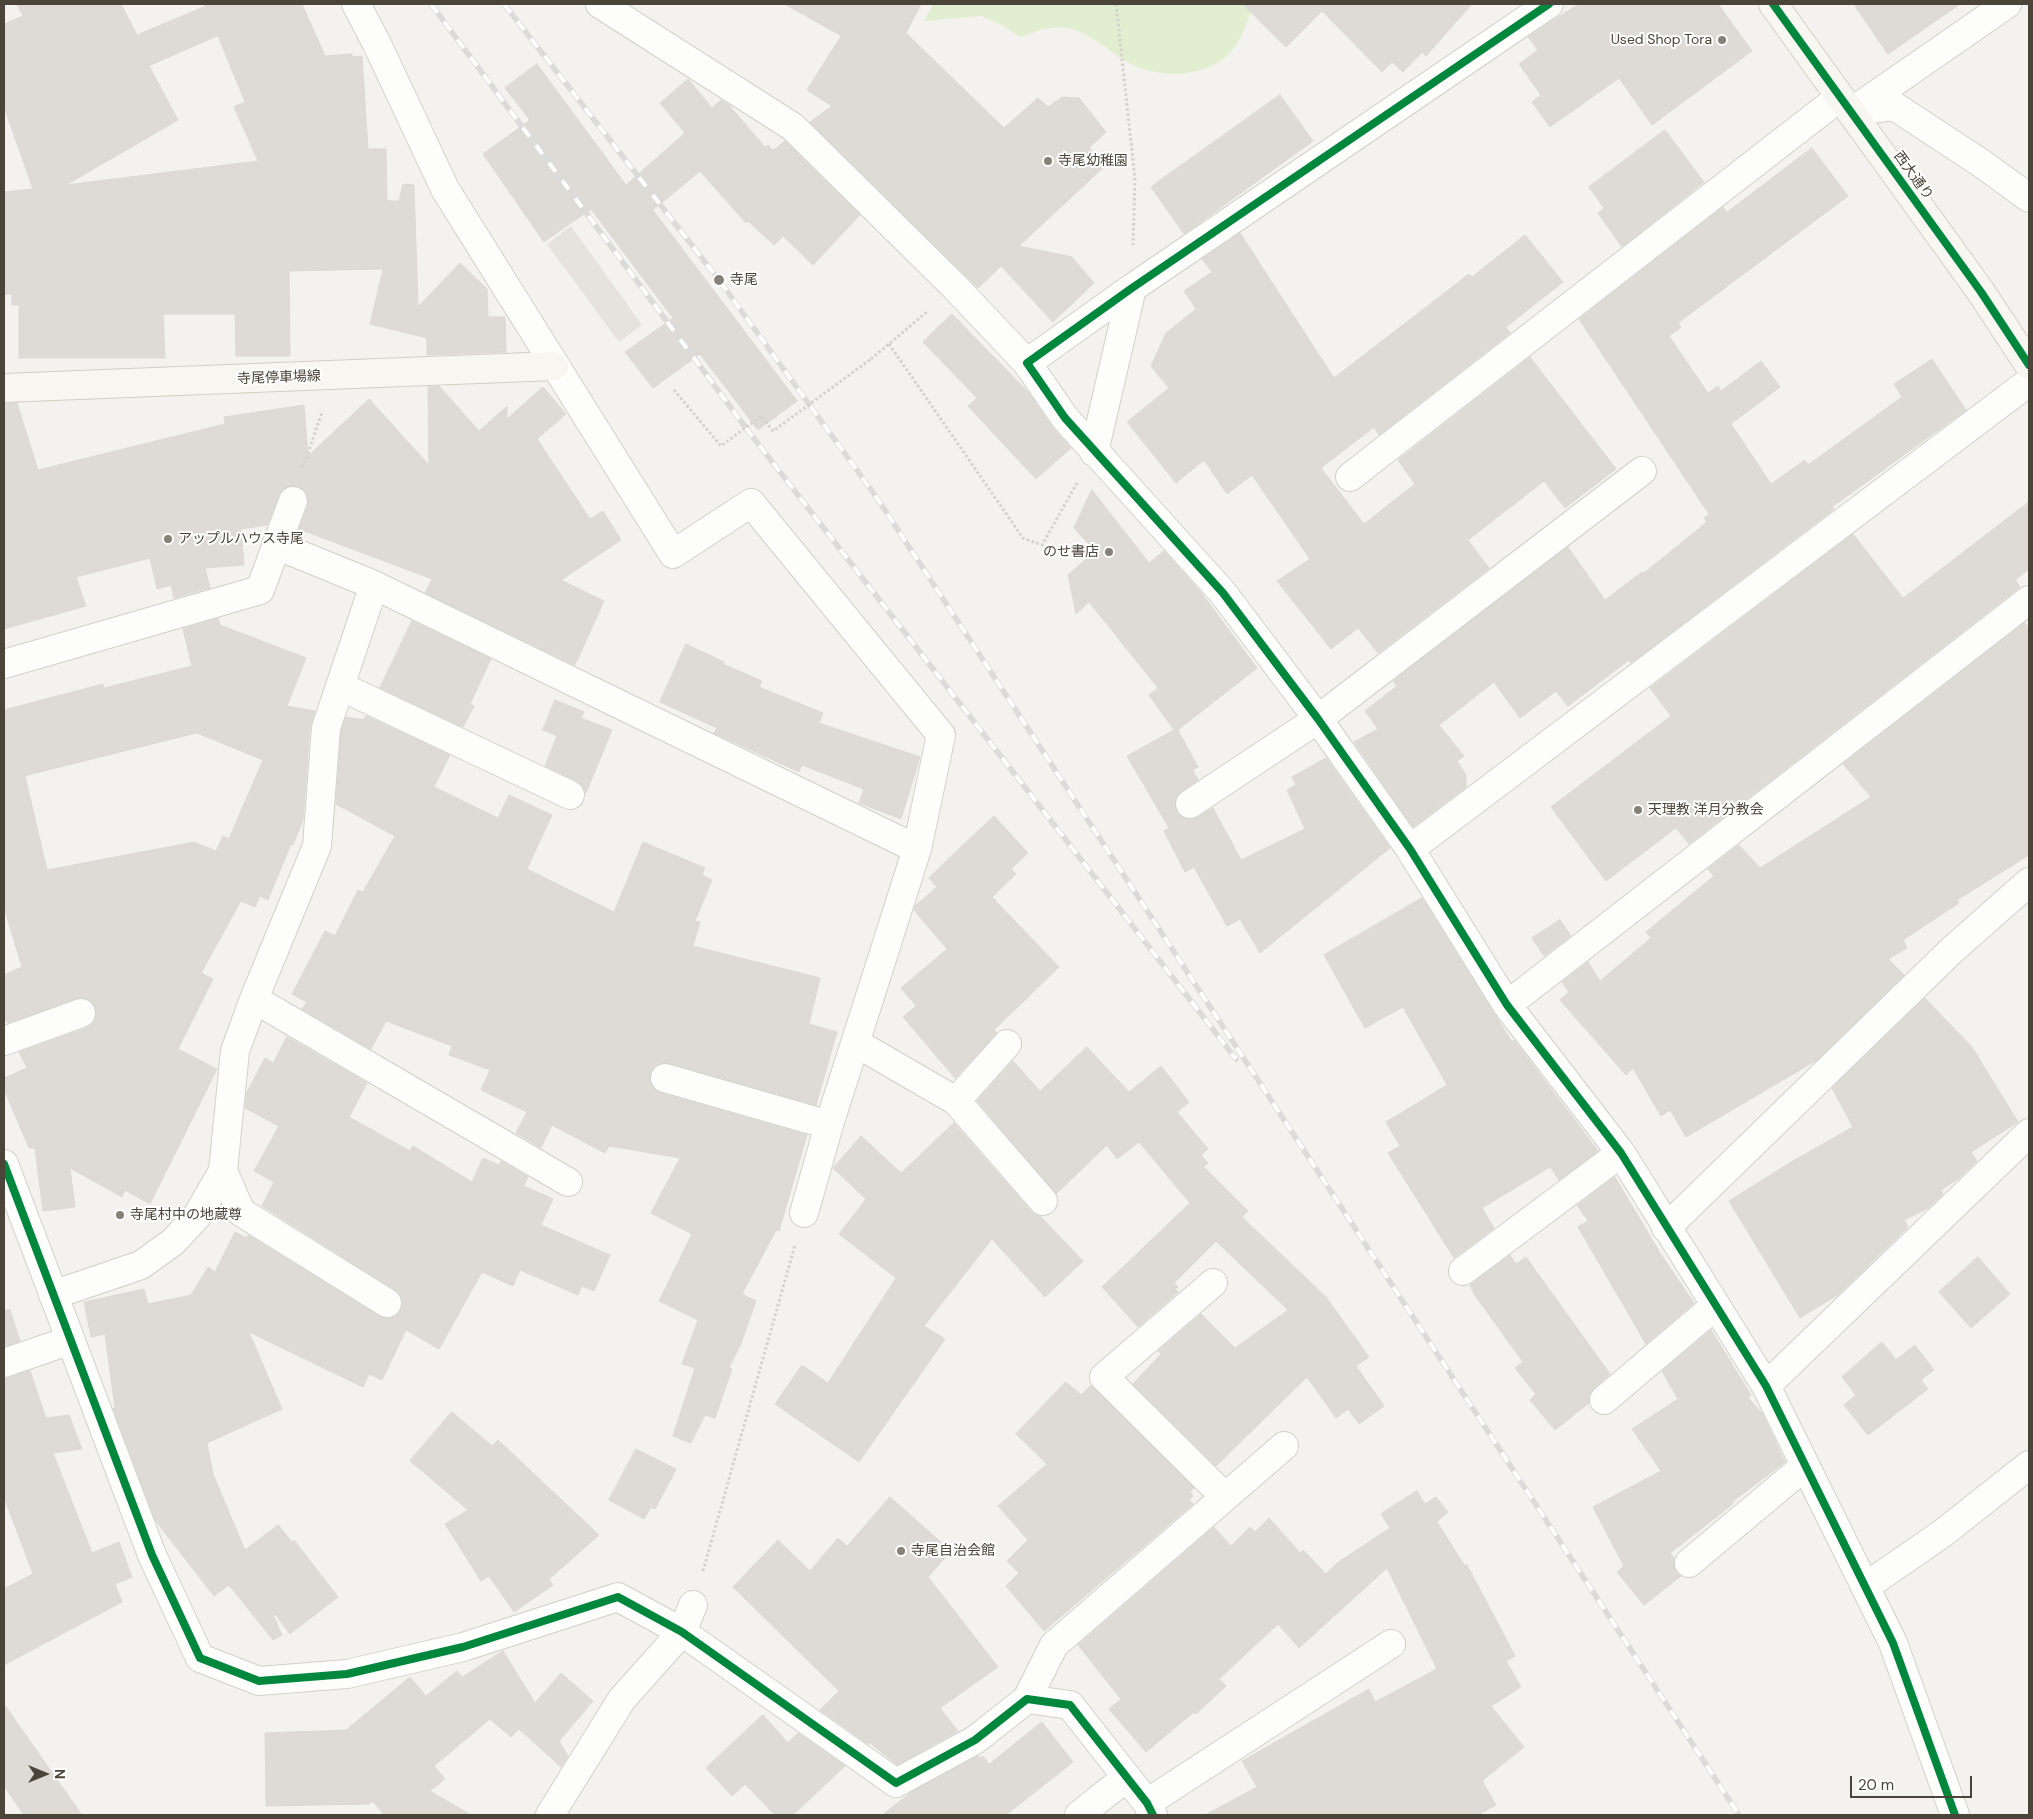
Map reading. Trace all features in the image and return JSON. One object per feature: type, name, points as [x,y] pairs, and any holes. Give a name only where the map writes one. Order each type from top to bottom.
[{"type":"main road","name":"西大通り","points":[[1773,4],[1981,292],[2029,365]]},
{"type":"main road","name":"寺尾停車場線","points":[[4,388],[554,366]]},
{"type":"street","points":[[356,4],[378,44],[445,189],[673,554],[751,503],[941,735],[917,849],[828,1125],[804,1214]]},
{"type":"street","points":[[600,4],[792,127],[955,287],[1027,363],[1065,418],[1222,593],[1318,719],[1410,849],[1507,1005],[1621,1153],[1766,1386],[1893,1643],[1955,1815]]},
{"type":"street","points":[[1027,363],[1132,288],[1548,4]]},
{"type":"street","points":[[1350,477],[1846,105],[2007,4]]},
{"type":"street","points":[[1846,105],[1894,106],[1981,163],[2029,198]]},
{"type":"street","points":[[1094,452],[1132,288]]},
{"type":"street","points":[[1410,849],[2029,382]]},
{"type":"street","points":[[1190,804],[1318,719],[1642,471]]},
{"type":"street","points":[[4,664],[260,590],[292,501]]},
{"type":"street","points":[[276,545],[374,585],[917,849]]},
{"type":"street","points":[[53,1295],[141,1265],[173,1242],[197,1216],[222,1171],[236,1051],[254,999],[317,846],[326,728],[374,585]]},
{"type":"street","points":[[1507,1005],[2029,600]]},
{"type":"street","points":[[340,686],[570,794]]},
{"type":"street","points":[[1666,1228],[1951,951],[2029,882]]},
{"type":"street","points":[[254,999],[568,1182]]},
{"type":"street","points":[[4,1041],[81,1013]]},
{"type":"street","points":[[856,1043],[956,1101],[1043,1200]]},
{"type":"street","points":[[956,1101],[1007,1044]]},
{"type":"street","points":[[665,1078],[828,1125]]},
{"type":"street","points":[[1766,1386],[2029,1133]]},
{"type":"street","points":[[1463,1271],[1621,1153]]},
{"type":"street","points":[[4,1164],[152,1555],[200,1658],[259,1681],[347,1674],[463,1647],[618,1597],[682,1632],[896,1783],[975,1740],[1027,1699],[1054,1645],[1284,1446]]},
{"type":"street","points":[[222,1171],[241,1212],[387,1303]]},
{"type":"street","points":[[1213,1283],[1104,1377],[1225,1497]]},
{"type":"street","points":[[1604,1400],[1715,1306]]},
{"type":"street","points":[[4,1363],[71,1340]]},
{"type":"street","points":[[1865,1587],[1943,1533],[2029,1465]]},
{"type":"street","points":[[1689,1563],[1805,1466]]},
{"type":"street","points":[[550,1815],[622,1699],[682,1632],[693,1606]]},
{"type":"street","points":[[1027,1699],[1070,1705],[1150,1809],[1391,1644]]},
{"type":"street","points":[[1079,1815],[1127,1777]]},
{"type":"path","points":[[1116,4],[1135,179],[1132,288]]},
{"type":"path","points":[[674,390],[721,446],[761,416],[773,431],[871,359],[955,287]]},
{"type":"path","points":[[889,344],[1023,538],[1042,545],[1094,452]]},
{"type":"path","points":[[292,501],[334,376]]},
{"type":"path","points":[[693,1606],[804,1214]]},
{"type":"green space","points":[[933,4],[1254,4],[1238,41],[1231,52],[1221,61],[1197,71],[1169,74],[1143,69],[1131,64],[1095,40],[1072,29],[1052,28],[1020,37],[1002,25],[981,16],[924,21]]},
{"type":"shaded area","points":[[571,226],[642,325],[619,342],[547,244]]},
{"type":"building","points":[[17,4],[121,4],[137,35],[206,6],[205,4],[302,4],[325,56],[352,54],[352,57],[362,56],[368,149],[386,149],[387,201],[399,201],[403,184],[414,185],[418,307],[460,263],[487,289],[488,317],[505,317],[506,352],[427,355],[427,338],[370,324],[383,269],[289,271],[290,356],[236,356],[235,314],[163,314],[165,358],[19,358],[19,305],[12,305],[12,294],[4,294],[4,192],[33,189],[4,107],[4,24],[23,16]],"holes":[[[218,36],[245,102],[234,107],[258,161],[66,185],[178,120],[149,66]]]},
{"type":"building","points":[[785,4],[921,4],[906,33],[1004,128],[1038,98],[1048,107],[1062,97],[1079,98],[1106,132],[1089,148],[1105,166],[1019,246],[1072,257],[1094,283],[1053,322],[1001,266],[978,288],[810,122],[832,106],[807,90],[841,36]]},
{"type":"building","points":[[1243,4],[1472,4],[1426,56],[1422,52],[1403,72],[1392,62],[1382,72],[1322,11],[1286,47]]},
{"type":"building","points":[[1579,4],[1718,4],[1752,51],[1652,125],[1619,78],[1550,127],[1532,102],[1541,95],[1519,64],[1538,50],[1528,37]]},
{"type":"building","points":[[1854,4],[1960,4],[1888,54]]},
{"type":"building","points":[[537,64],[626,185],[685,133],[660,103],[688,79],[712,108],[721,100],[728,104],[765,147],[768,145],[773,150],[785,141],[860,215],[813,265],[783,236],[774,245],[748,221],[746,223],[700,171],[653,210],[797,401],[758,430],[700,354],[653,388],[625,352],[673,318],[591,209],[544,242],[483,154],[530,120],[505,88]]},
{"type":"building","points":[[1280,95],[1313,141],[1184,234],[1151,187]]},
{"type":"building","points":[[1665,130],[1704,182],[1622,247],[1598,213],[1604,208],[1589,187]]},
{"type":"building","points":[[1812,148],[1848,196],[1678,323],[1681,327],[1669,336],[1708,393],[1718,386],[1721,391],[1761,361],[1780,387],[1731,424],[1771,484],[1805,460],[1808,465],[1902,397],[1894,384],[1932,359],[1966,410],[1832,507],[1834,509],[1631,663],[1629,660],[1568,706],[1556,691],[1520,718],[1494,682],[1439,725],[1464,756],[1457,761],[1466,775],[1466,787],[1413,827],[1354,742],[1378,729],[1365,711],[1397,686],[1393,681],[1568,547],[1605,600],[1642,572],[1644,573],[1707,522],[1704,518],[1709,514],[1579,319],[1723,207],[1727,212]]},
{"type":"building","points":[[1240,233],[1334,378],[1469,274],[1472,277],[1525,235],[1563,282],[1506,327],[1510,333],[1379,435],[1374,427],[1321,468],[1364,524],[1415,484],[1398,460],[1530,357],[1616,469],[1565,508],[1544,481],[1468,540],[1489,568],[1378,653],[1358,628],[1331,649],[1277,581],[1310,559],[1252,475],[1227,494],[1204,460],[1176,483],[1127,422],[1169,388],[1151,366],[1166,333],[1196,309],[1184,291],[1212,272],[1202,259]]},
{"type":"building","points":[[952,314],[1029,393],[1052,427],[1071,448],[1036,479],[968,406],[977,398],[923,342]]},
{"type":"building","points":[[439,386],[479,431],[507,406],[507,419],[543,387],[566,414],[537,439],[590,519],[603,511],[621,540],[561,580],[604,601],[575,665],[425,593],[432,579],[299,529],[308,506],[308,498],[305,491],[299,487],[291,486],[283,489],[279,495],[267,525],[241,529],[244,565],[205,568],[210,588],[174,598],[171,585],[157,589],[150,558],[76,577],[86,606],[4,629],[4,403],[17,403],[38,470],[225,424],[224,417],[304,405],[308,456],[369,399],[429,465],[428,387]]},
{"type":"building","points":[[1092,490],[1149,563],[1164,551],[1200,591],[1257,668],[1178,730],[1198,767],[1193,770],[1198,780],[1176,797],[1174,804],[1177,813],[1191,820],[1213,808],[1241,860],[1305,829],[1287,790],[1296,785],[1292,777],[1326,758],[1390,848],[1260,953],[1240,919],[1227,926],[1194,867],[1185,872],[1164,831],[1169,828],[1127,756],[1174,730],[1149,695],[1158,688],[1089,602],[1076,614],[1068,575],[1095,551],[1074,528]]},
{"type":"building","points":[[2029,502],[2029,569],[2015,580],[2020,587],[1689,844],[1676,828],[1606,881],[1551,807],[1671,716],[1650,688],[1853,534],[1903,598]]},
{"type":"building","points":[[218,618],[220,625],[306,658],[287,706],[315,711],[310,727],[303,820],[268,900],[260,896],[255,907],[241,901],[201,973],[213,979],[178,1049],[217,1069],[150,1204],[125,1190],[122,1197],[70,1168],[75,1207],[43,1211],[35,1148],[29,1148],[4,1089],[4,1078],[27,1068],[19,1052],[86,1028],[93,1023],[96,1015],[95,1007],[91,1001],[83,998],[7,1023],[4,1017],[4,975],[22,967],[4,907],[4,710],[103,684],[104,688],[192,666],[183,629]],"holes":[[[197,733],[263,760],[229,839],[223,836],[216,851],[194,842],[47,870],[25,776]]]},
{"type":"building","points":[[412,621],[491,659],[470,704],[474,706],[463,727],[380,688]]},
{"type":"building","points":[[2025,623],[2029,629],[2029,855],[1957,900],[1959,903],[1903,940],[1907,948],[1888,959],[1904,975],[1817,1060],[1686,1137],[1670,1110],[1661,1116],[1633,1068],[1626,1075],[1560,1000],[1569,992],[1562,982],[1588,962],[1600,981],[1651,938],[1646,932],[1714,876],[1708,869],[1739,845],[1760,868],[1871,797],[1843,764]]},
{"type":"building","points":[[686,644],[724,662],[723,664],[762,681],[759,687],[823,713],[819,723],[920,757],[901,819],[859,803],[864,789],[802,765],[799,772],[714,733],[717,728],[660,702]]},
{"type":"building","points":[[555,700],[584,712],[581,718],[612,730],[586,793],[577,781],[545,766],[557,736],[543,730]]},
{"type":"building","points":[[366,716],[450,755],[434,787],[498,818],[509,795],[552,815],[527,869],[614,912],[643,842],[705,868],[702,875],[712,880],[695,921],[700,922],[693,946],[820,978],[809,1024],[837,1032],[816,1105],[669,1063],[655,1066],[650,1074],[653,1088],[661,1093],[807,1135],[779,1231],[776,1230],[742,1294],[756,1301],[740,1346],[729,1368],[732,1369],[715,1418],[705,1415],[691,1443],[673,1436],[695,1368],[682,1364],[698,1320],[659,1301],[692,1234],[651,1213],[680,1158],[609,1146],[605,1153],[552,1125],[541,1148],[516,1133],[527,1112],[481,1090],[490,1070],[449,1055],[452,1046],[386,1021],[371,1049],[302,1009],[307,1002],[292,994],[325,931],[335,936],[358,890],[363,892],[395,836],[336,804],[341,731],[346,717],[364,720]]},
{"type":"building","points":[[994,816],[1028,853],[1011,869],[1016,874],[992,897],[1059,967],[994,1030],[997,1033],[955,1078],[903,1017],[916,1006],[901,988],[947,949],[914,910],[915,906],[937,887],[929,878]]},
{"type":"building","points":[[1422,898],[1512,1042],[1514,1040],[1598,1151],[1559,1180],[1550,1167],[1482,1208],[1494,1228],[1454,1258],[1388,1153],[1400,1146],[1386,1122],[1447,1085],[1403,1007],[1365,1028],[1324,955]]},
{"type":"building","points":[[1560,920],[1571,936],[1544,956],[1532,938]]},
{"type":"building","points":[[1925,998],[1972,1047],[2018,1122],[1971,1152],[1977,1161],[1959,1178],[1941,1190],[1943,1194],[1927,1209],[1904,1220],[1907,1228],[1839,1294],[1800,1318],[1729,1201],[1791,1162],[1853,1127],[1832,1088]]},
{"type":"building","points":[[287,1037],[367,1083],[349,1117],[410,1151],[413,1146],[472,1182],[483,1158],[499,1165],[501,1161],[528,1177],[524,1186],[553,1199],[541,1225],[610,1255],[594,1291],[582,1286],[578,1295],[520,1270],[513,1286],[482,1272],[439,1349],[406,1330],[382,1380],[369,1374],[363,1387],[249,1332],[282,1409],[207,1443],[213,1474],[245,1550],[278,1525],[292,1542],[294,1540],[338,1597],[290,1634],[275,1614],[273,1615],[282,1635],[273,1640],[229,1585],[214,1596],[155,1520],[113,1408],[115,1408],[105,1334],[91,1337],[84,1302],[144,1289],[148,1304],[191,1295],[208,1267],[215,1272],[235,1232],[246,1238],[248,1235],[379,1316],[387,1319],[394,1317],[400,1312],[403,1303],[400,1295],[395,1290],[262,1206],[274,1182],[254,1171],[279,1126],[245,1108],[247,1092],[265,1058],[273,1063]]},
{"type":"building","points":[[1087,1047],[1129,1092],[1161,1066],[1189,1102],[1177,1112],[1208,1149],[1201,1155],[1208,1163],[1204,1167],[1248,1211],[1242,1217],[1326,1297],[1369,1357],[1356,1366],[1384,1406],[1359,1424],[1348,1409],[1336,1418],[1307,1377],[1216,1466],[1133,1384],[1161,1354],[1158,1351],[1201,1314],[1235,1348],[1288,1310],[1216,1241],[1174,1283],[1178,1287],[1175,1289],[1178,1292],[1138,1327],[1102,1287],[1190,1203],[1139,1142],[1117,1159],[1107,1145],[1056,1194],[977,1101],[1013,1061],[1040,1091]]},
{"type":"building","points":[[954,1123],[1031,1211],[1040,1216],[1083,1261],[1045,1297],[992,1239],[924,1326],[945,1339],[859,1462],[775,1404],[802,1365],[828,1383],[896,1278],[839,1234],[866,1199],[833,1168],[861,1136],[901,1173]]},
{"type":"building","points":[[1615,1177],[1660,1253],[1694,1303],[1646,1344],[1578,1227],[1588,1221],[1577,1205]]},
{"type":"building","points":[[1510,1255],[1516,1264],[1526,1257],[1610,1374],[1594,1388],[1589,1395],[1589,1403],[1555,1430],[1530,1400],[1536,1394],[1515,1368],[1523,1362],[1474,1294],[1470,1285]]},
{"type":"building","points":[[1978,1257],[2010,1294],[1971,1328],[1939,1292]]},
{"type":"building","points":[[10,1310],[20,1341],[4,1347],[4,1311]]},
{"type":"building","points":[[1711,1330],[1751,1395],[1748,1398],[1762,1413],[1785,1462],[1732,1502],[1733,1504],[1670,1553],[1674,1558],[1674,1566],[1677,1573],[1681,1576],[1644,1605],[1617,1572],[1624,1566],[1593,1507],[1661,1471],[1632,1429],[1678,1399],[1662,1371]]},
{"type":"building","points":[[1882,1342],[1896,1360],[1915,1345],[1934,1370],[1921,1380],[1928,1389],[1868,1435],[1844,1405],[1856,1395],[1842,1377]]},
{"type":"building","points":[[30,1371],[46,1418],[69,1415],[82,1449],[53,1453],[92,1553],[119,1542],[132,1577],[115,1584],[122,1602],[4,1665],[4,1589],[33,1574],[4,1497],[4,1378]]},
{"type":"building","points":[[1066,1382],[1081,1395],[1091,1385],[1194,1488],[1190,1492],[1193,1496],[1189,1500],[1193,1504],[1044,1631],[1006,1586],[1019,1573],[1007,1561],[1028,1540],[998,1506],[1047,1464],[1016,1434]]},
{"type":"building","points":[[452,1412],[492,1446],[498,1440],[599,1535],[549,1579],[553,1585],[514,1612],[489,1576],[481,1581],[445,1524],[468,1510],[410,1461]]},
{"type":"building","points":[[636,1449],[676,1469],[655,1509],[651,1507],[644,1519],[609,1500]]},
{"type":"building","points":[[1417,1491],[1425,1504],[1436,1497],[1448,1512],[1437,1522],[1465,1566],[1467,1565],[1515,1656],[1506,1661],[1521,1687],[1491,1706],[1524,1747],[1482,1781],[1496,1805],[1478,1815],[1205,1815],[1257,1787],[1242,1761],[1369,1689],[1375,1702],[1437,1669],[1387,1568],[1299,1648],[1278,1624],[1219,1679],[1226,1686],[1196,1714],[1194,1712],[1146,1752],[1109,1709],[1121,1699],[1078,1645],[1214,1527],[1231,1546],[1250,1527],[1255,1532],[1269,1518],[1300,1553],[1303,1550],[1326,1574],[1337,1563],[1390,1528],[1381,1514]]},
{"type":"building","points":[[890,1497],[951,1551],[928,1577],[998,1667],[940,1708],[958,1731],[897,1765],[869,1742],[868,1744],[820,1710],[839,1691],[733,1587],[778,1540],[810,1571],[838,1538],[847,1546]]},
{"type":"building","points":[[503,1651],[535,1703],[561,1673],[593,1701],[559,1741],[568,1756],[561,1767],[519,1729],[511,1737],[490,1719],[434,1766],[445,1779],[430,1791],[471,1815],[384,1815],[373,1801],[369,1804],[266,1806],[265,1733],[346,1730],[410,1677],[426,1696],[457,1671],[462,1677]]},
{"type":"building","points":[[4,1704],[82,1815],[24,1815],[4,1786]]},
{"type":"building","points":[[763,1715],[788,1743],[798,1733],[845,1766],[793,1815],[775,1815],[745,1784],[732,1796],[706,1768]]},
{"type":"building","points":[[1042,1722],[1073,1762],[1006,1815],[882,1815],[913,1791],[978,1756],[980,1758],[983,1756],[989,1764]]},
{"type":"railway","points":[[431,4],[749,432],[1236,1059]]},
{"type":"railway","points":[[504,4],[719,280],[877,498],[1739,1815]]},
{"type":"cycle path","points":[[1549,4],[1132,288],[1027,363],[1065,418],[1223,593],[1318,719],[1410,849],[1507,1005],[1621,1153],[1766,1386],[1893,1643],[1955,1815]]},
{"type":"cycle path","points":[[1773,4],[1981,292],[2029,365]]},
{"type":"cycle path","points":[[4,1164],[152,1555],[200,1658],[259,1681],[347,1674],[463,1647],[618,1597],[682,1632],[896,1783],[975,1740],[1027,1699],[1070,1705],[1147,1803],[1153,1815]]},
{"type":"place","name":"Used Shop Tora","points":[[1722,40]]},
{"type":"place","name":"寺尾幼稚園","points":[[1048,161]]},
{"type":"place","name":"寺尾","points":[[719,280]]},
{"type":"place","name":"アップルハウス寺尾","points":[[168,539]]},
{"type":"place","name":"のせ書店","points":[[1109,552]]},
{"type":"place","name":"天理教 洋月分教会","points":[[1638,810]]},
{"type":"place","name":"寺尾村中の地蔵尊","points":[[120,1215]]},
{"type":"place","name":"寺尾自治会館","points":[[901,1551]]}]
